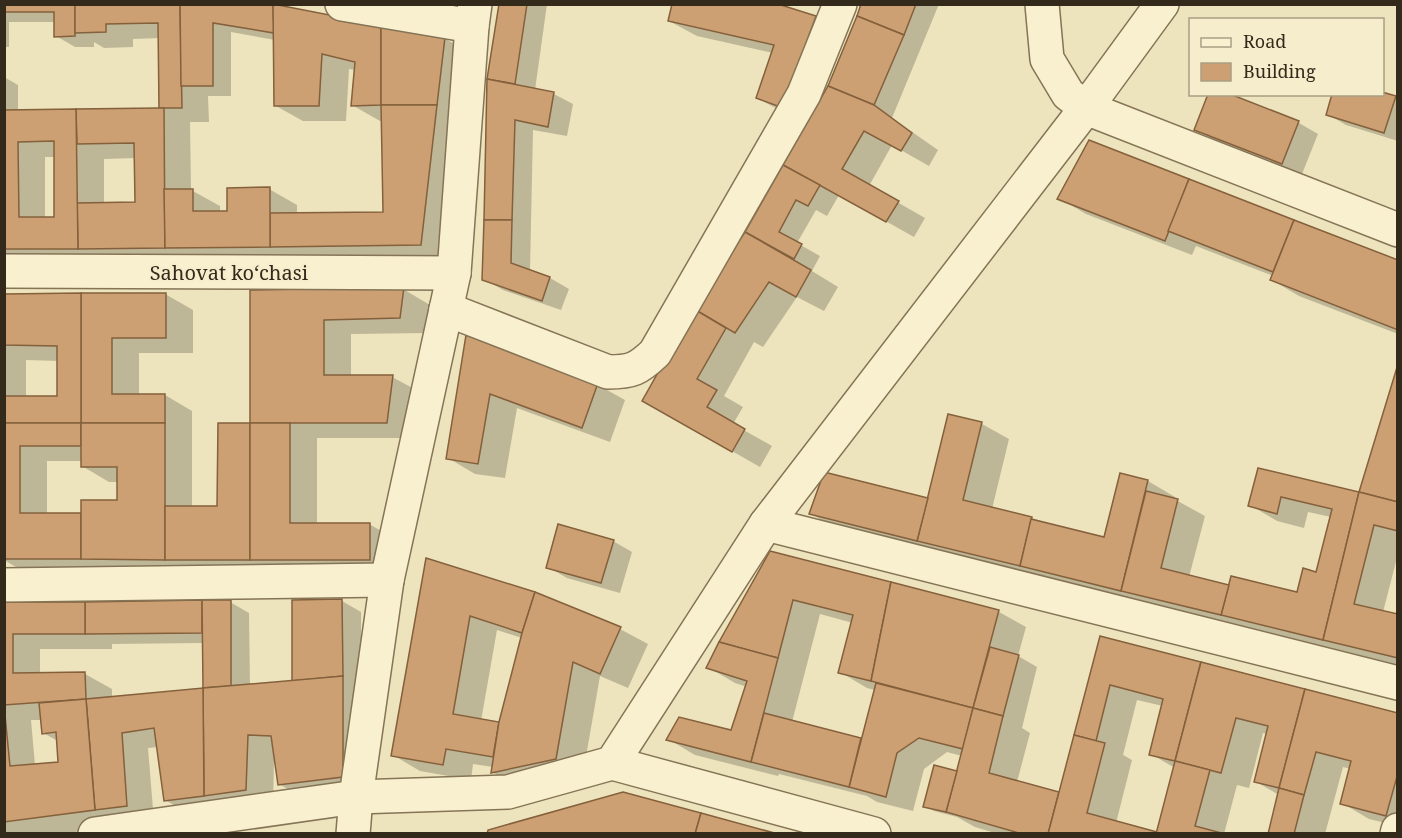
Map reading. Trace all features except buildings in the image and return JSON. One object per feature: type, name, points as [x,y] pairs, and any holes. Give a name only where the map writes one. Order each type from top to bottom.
[{"type":"street","points":[[342,4],[474,15],[454,273],[387,580],[356,797],[353,834]]},
{"type":"street","points":[[446,309],[608,372],[627,372],[642,365],[655,353],[804,94],[840,4]]},
{"type":"street","points":[[1042,4],[1047,59],[1068,94],[1086,108],[1398,230]]},
{"type":"street","points":[[612,764],[766,524],[1086,108],[1162,4]]},
{"type":"street","name":"Sahovat koʻchasi","points":[[4,271],[454,273]]},
{"type":"street","points":[[766,524],[1398,683]]},
{"type":"street","points":[[4,585],[387,580]]},
{"type":"street","points":[[95,834],[356,797],[508,792],[612,764],[874,834]]}]
